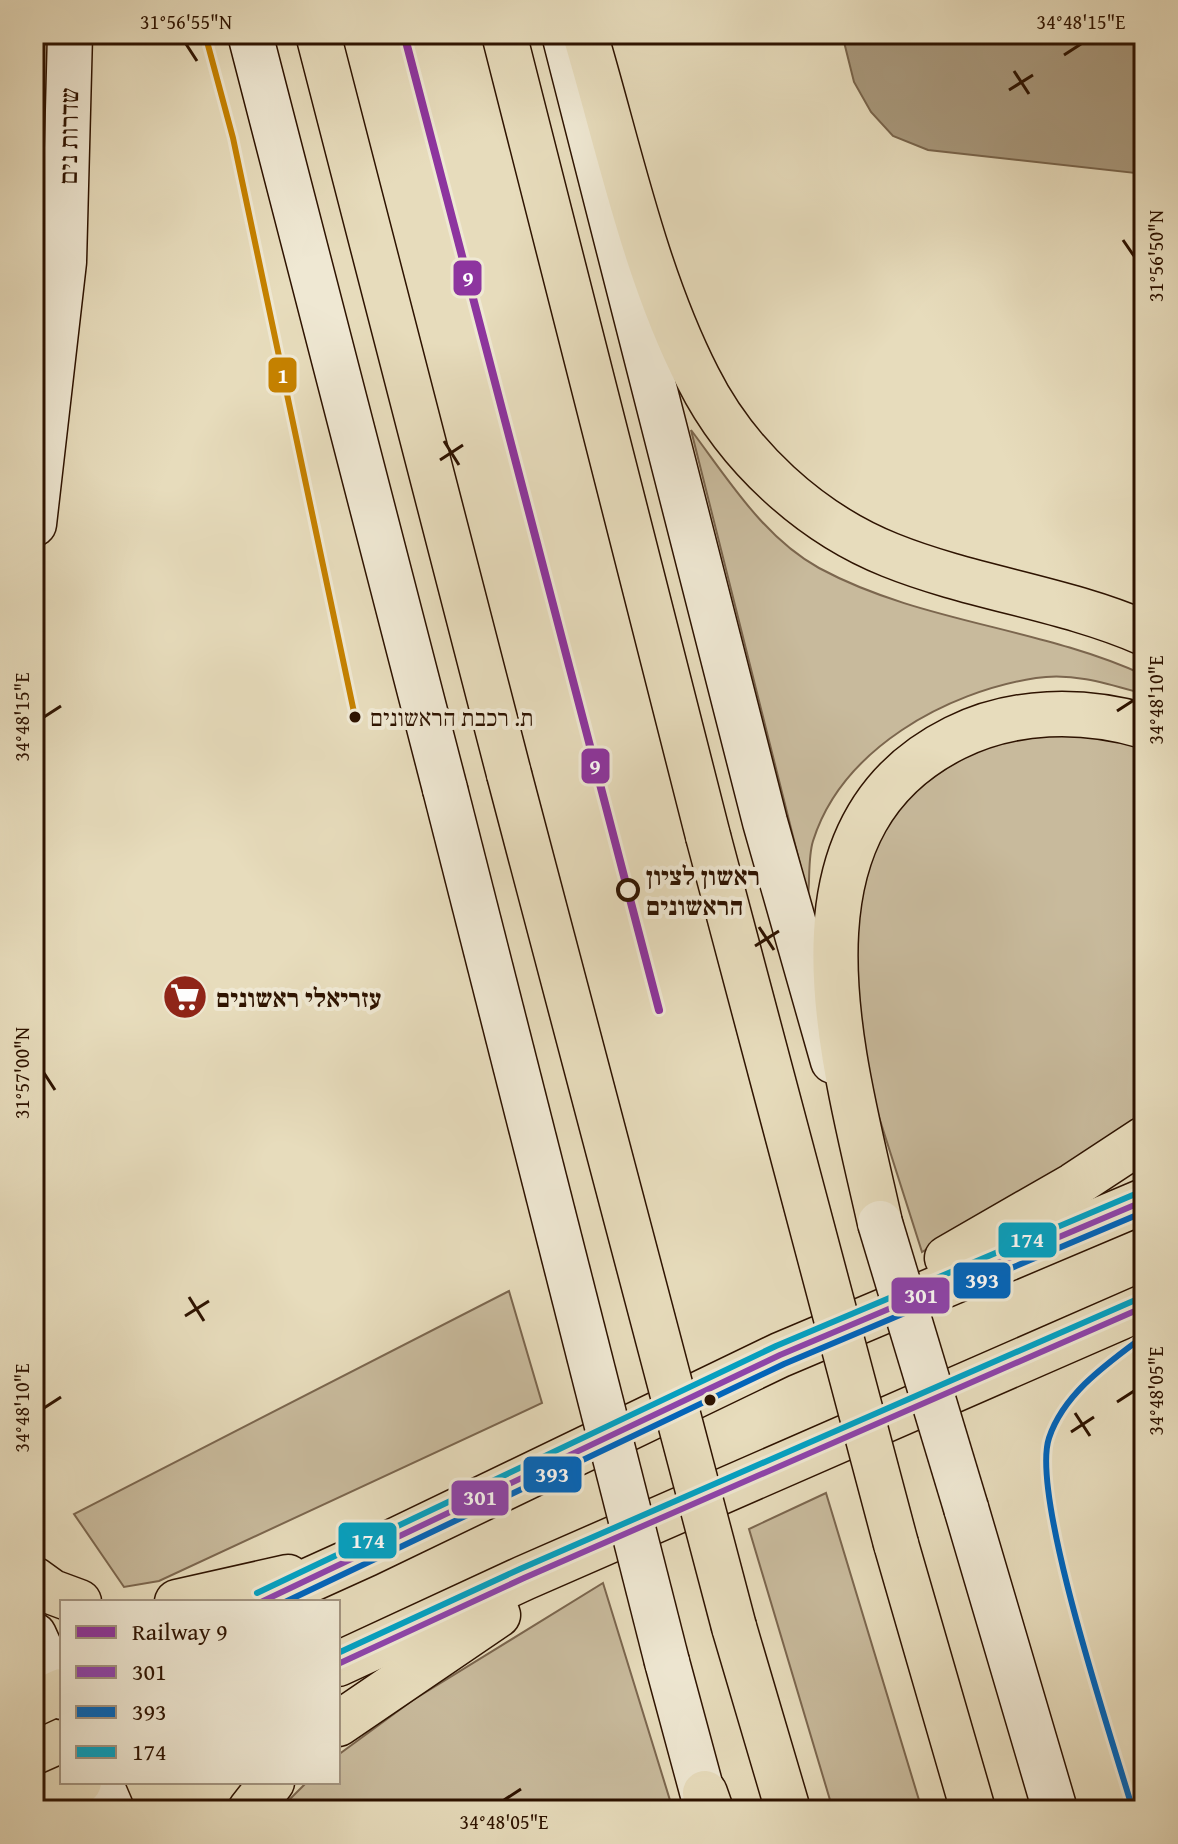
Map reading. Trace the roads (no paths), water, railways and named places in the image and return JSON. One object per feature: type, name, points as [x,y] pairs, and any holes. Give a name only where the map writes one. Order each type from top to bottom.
[{"type":"main road","name":"שדרות נים","points":[[34,524],[64,262],[70,34]]},
{"type":"main road","points":[[250,34],[667,1662],[708,1804]]},
{"type":"main road","points":[[318,34],[734,1627],[788,1810]]},
{"type":"main road","points":[[504,34],[708,836],[896,1544],[973,1810]]},
{"type":"main road","points":[[564,34],[765,822],[880,1223],[1055,1810]]},
{"type":"main road","points":[[585,34],[651,259],[678,332],[699,380],[753,456],[789,494],[826,524],[889,555],[1144,633]]},
{"type":"main road","points":[[880,1223],[848,1076],[834,965],[840,889],[850,855],[872,811],[911,765],[945,743],[990,725],[1053,713],[1096,714],[1144,726]]},
{"type":"main road","points":[[780,1355],[1074,1185],[1144,1139]]},
{"type":"main road","points":[[265,1600],[780,1355],[1144,1201]]},
{"type":"main road","points":[[340,1663],[659,1519],[1144,1307]]},
{"type":"main road","points":[[340,1723],[478,1627],[659,1519]]},
{"type":"main road","points":[[186,1600],[265,1583],[367,1554]]},
{"type":"main road","points":[[34,1579],[52,1592],[74,1600]]},
{"type":"main road","points":[[34,1635],[54,1696]]},
{"type":"main road","points":[[38,1810],[34,1802],[74,1784]]},
{"type":"main road","points":[[101,1784],[112,1810]]},
{"type":"main road","points":[[250,1810],[270,1784]]},
{"type":"rail line","name":"9","points":[[404,34],[659,1010]]},
{"type":"place","name":"ת. רכבת הראשונים","points":[[355,717]]},
{"type":"place","name":"ראשון לציון הראשונים","points":[[628,890]]},
{"type":"place","name":"עזריאלי ראשונים","points":[[185,997]]}]
